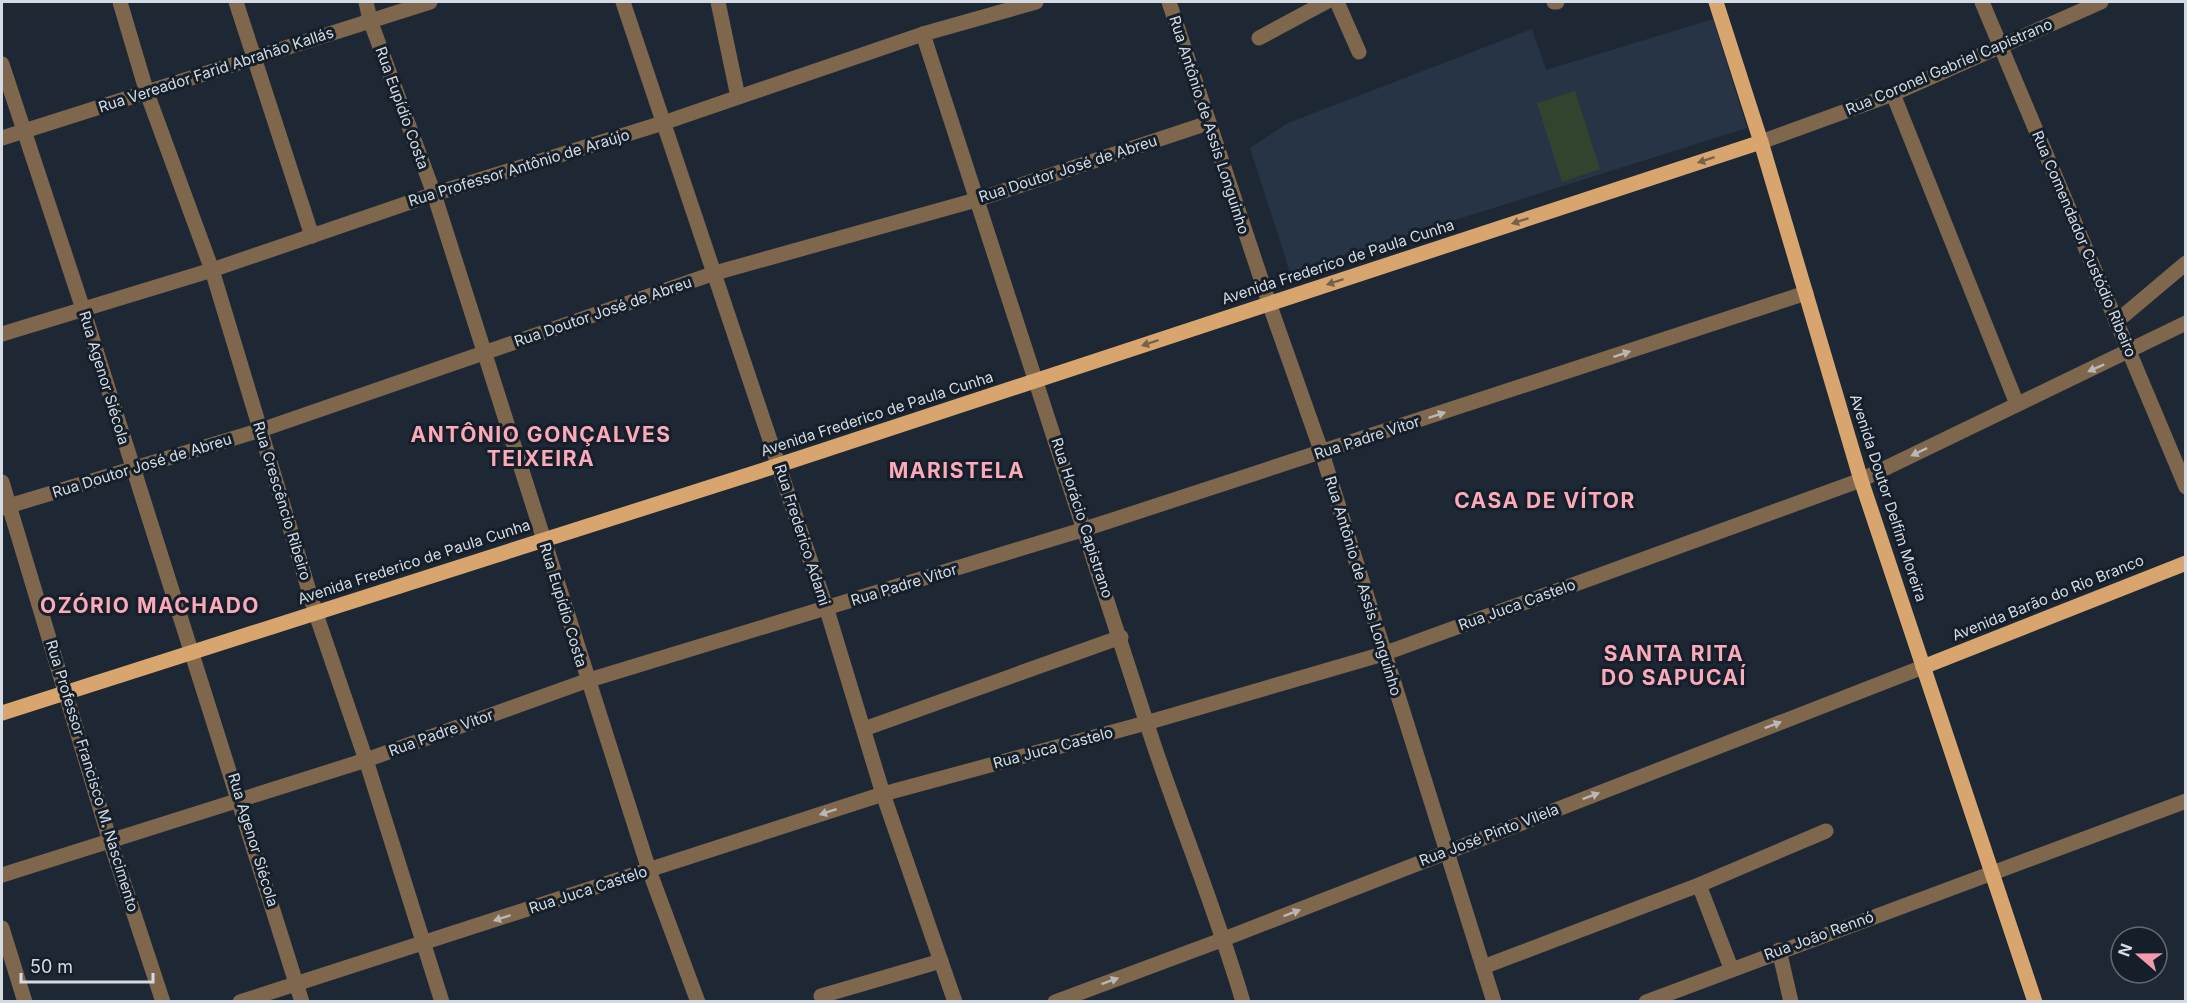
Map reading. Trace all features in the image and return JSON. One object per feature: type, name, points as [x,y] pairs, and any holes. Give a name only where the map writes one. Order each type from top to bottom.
[{"type":"main road","name":"Avenida Doutor Delfim Moreira","points":[[1716,2],[1761,142],[1861,480],[2035,1002]]},
{"type":"main road","name":"Avenida Frederico de Paula Cunha","points":[[2,713],[779,465],[1761,142]]},
{"type":"main road","name":"Avenida Barão do Rio Branco","points":[[1923,667],[2186,562]]},
{"type":"street","name":"Rua Crescêncio Ribeiro","points":[[120,2],[147,93],[212,270],[316,614],[366,760],[442,1002]]},
{"type":"street","points":[[236,2],[312,236]]},
{"type":"street","name":"Rua Eupídio Costa","points":[[366,2],[370,20],[434,194],[586,681],[648,870],[695,1001]]},
{"type":"street","name":"Rua Vereador Farid Abrahão Kallás","points":[[2,138],[430,2]]},
{"type":"street","name":"Rua Frederico Adami","points":[[623,2],[779,465],[883,794],[955,1002]]},
{"type":"street","points":[[718,2],[738,97]]},
{"type":"street","name":"Rua Professor Antônio de Araújo","points":[[2,334],[212,270],[434,194],[663,123],[1003,6],[1036,2]]},
{"type":"street","name":"Rua Antônio de Assis Longuinho","points":[[1168,2],[1322,453],[1383,654],[1448,851],[1494,1002]]},
{"type":"street","points":[[1259,38],[1326,2]]},
{"type":"street","points":[[1337,2],[1359,52]]},
{"type":"street","name":"Rua Comendador Custódio Ribeiro","points":[[1982,2],[2186,487]]},
{"type":"street","name":"Rua Coronel Gabriel Capistrano","points":[[1761,142],[1893,94],[2101,2]]},
{"type":"street","name":"Rua Horácio Capistrano","points":[[923,34],[976,200],[1038,380],[1146,723],[1224,939],[1243,1002]]},
{"type":"street","name":"Rua Agenor Siécola","points":[[2,64],[241,801],[302,1002]]},
{"type":"street","points":[[1893,94],[2017,404]]},
{"type":"street","name":"Rua Doutor José de Abreu","points":[[5,507],[261,430],[715,273],[976,200],[1208,123]]},
{"type":"street","points":[[2116,322],[2186,263]]},
{"type":"street","name":"Rua Padre Vitor","points":[[2,875],[366,760],[586,681],[826,610],[1085,529],[1806,293]]},
{"type":"street","name":"Rua Juca Castelo","points":[[240,1002],[883,794],[1146,723],[1383,654],[1861,480],[2186,323]]},
{"type":"street","name":"Rua Professor Francisco M. Nascimento","points":[[2,482],[5,507],[163,1002]]},
{"type":"street","points":[[864,729],[1120,638]]},
{"type":"street","name":"Rua José Pinto Vilela","points":[[1055,1002],[1224,939],[1923,667]]},
{"type":"street","name":"Rua João Rennó","points":[[1646,1002],[1731,968],[2186,801]]},
{"type":"street","points":[[1483,967],[1699,885],[1826,831]]},
{"type":"street","points":[[1699,885],[1731,968]]},
{"type":"street","points":[[2,928],[25,1002]]},
{"type":"street","points":[[1779,951],[1791,1002]]},
{"type":"street","points":[[821,996],[941,961]]},
{"type":"shaded area","points":[[1713,19],[1747,128],[1290,272],[1250,148],[1288,123],[1532,29],[1546,70]]},
{"type":"green space","points":[[1575,91],[1600,169],[1562,182],[1537,103]]},
{"type":"district","name":"ANTÔNIO GONÇALVES TEIXEIRA","points":[[541,447]]},
{"type":"district","name":"MARISTELA","points":[[957,471]]},
{"type":"district","name":"CASA DE VÍTOR","points":[[1545,501]]},
{"type":"district","name":"OZÓRIO MACHADO","points":[[150,606]]},
{"type":"district","name":"SANTA RITA DO SAPUCAÍ","points":[[1674,666]]}]
